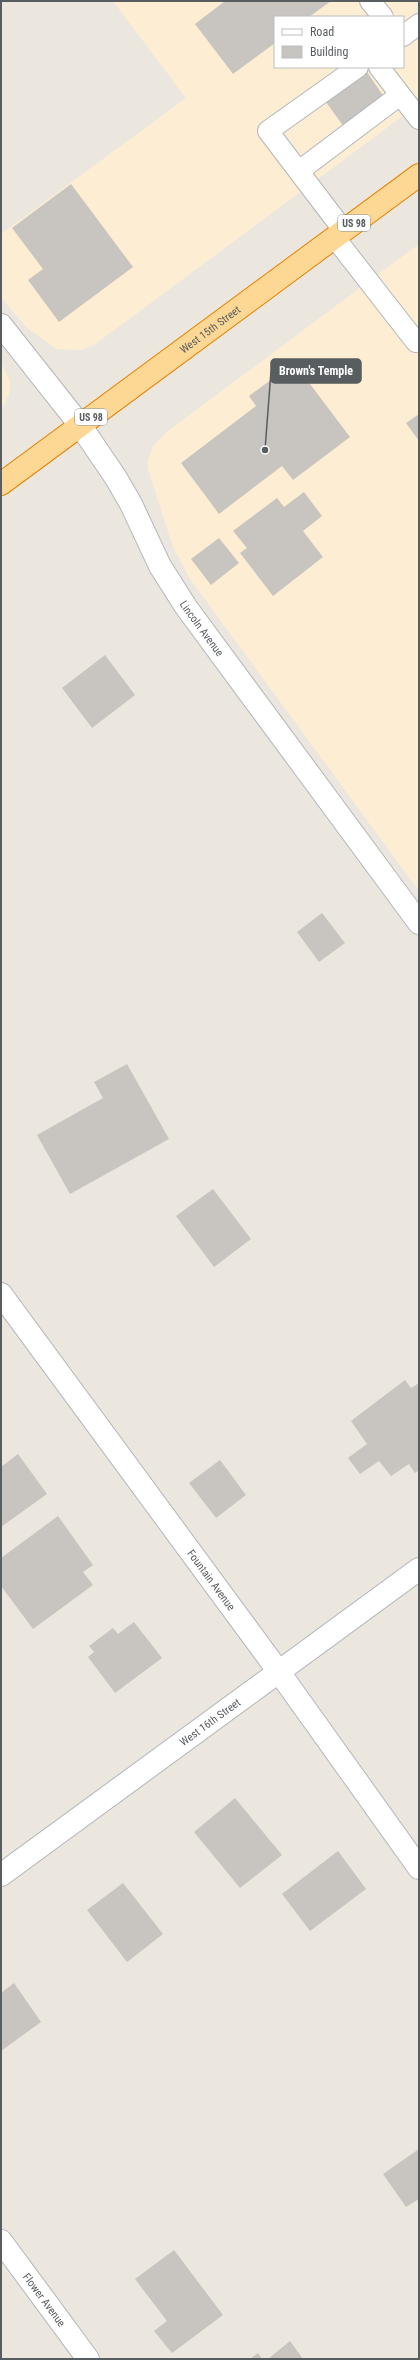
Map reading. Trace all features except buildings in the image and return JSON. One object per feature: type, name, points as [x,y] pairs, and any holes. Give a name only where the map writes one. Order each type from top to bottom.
[{"type":"highway","name":"West 15th Street","points":[[1,484],[419,175]]},
{"type":"street","name":"Lincoln Avenue","points":[[1,324],[80,425],[123,490],[157,562],[186,607],[419,923]]},
{"type":"street","name":"Fountain Avenue","points":[[1,1294],[279,1672],[419,1868]]},
{"type":"street","name":"West 16th Street","points":[[1,1874],[419,1569]]},
{"type":"street","name":"Flower Avenue","points":[[1,2241],[88,2359]]},
{"type":"lane","points":[[370,1],[382,16]]},
{"type":"lane","points":[[404,35],[419,24]]},
{"type":"lane","points":[[357,68],[268,131],[299,171],[339,234],[416,342],[419,339]]},
{"type":"lane","points":[[380,68],[419,119]]},
{"type":"lane","points":[[299,171],[400,95]]},
{"type":"shaded area","points":[[113,1],[417,1],[419,104],[94,345],[81,350],[56,349],[26,327],[1,297],[1,234],[186,98]]},
{"type":"shaded area","points":[[419,244],[419,891],[190,579],[173,547],[148,469],[148,460],[153,446],[168,431]]},
{"type":"shaded area","points":[[1,363],[10,381],[9,395],[1,410]]},
{"type":"place","name":"Brown's Temple","points":[[265,450]]}]
